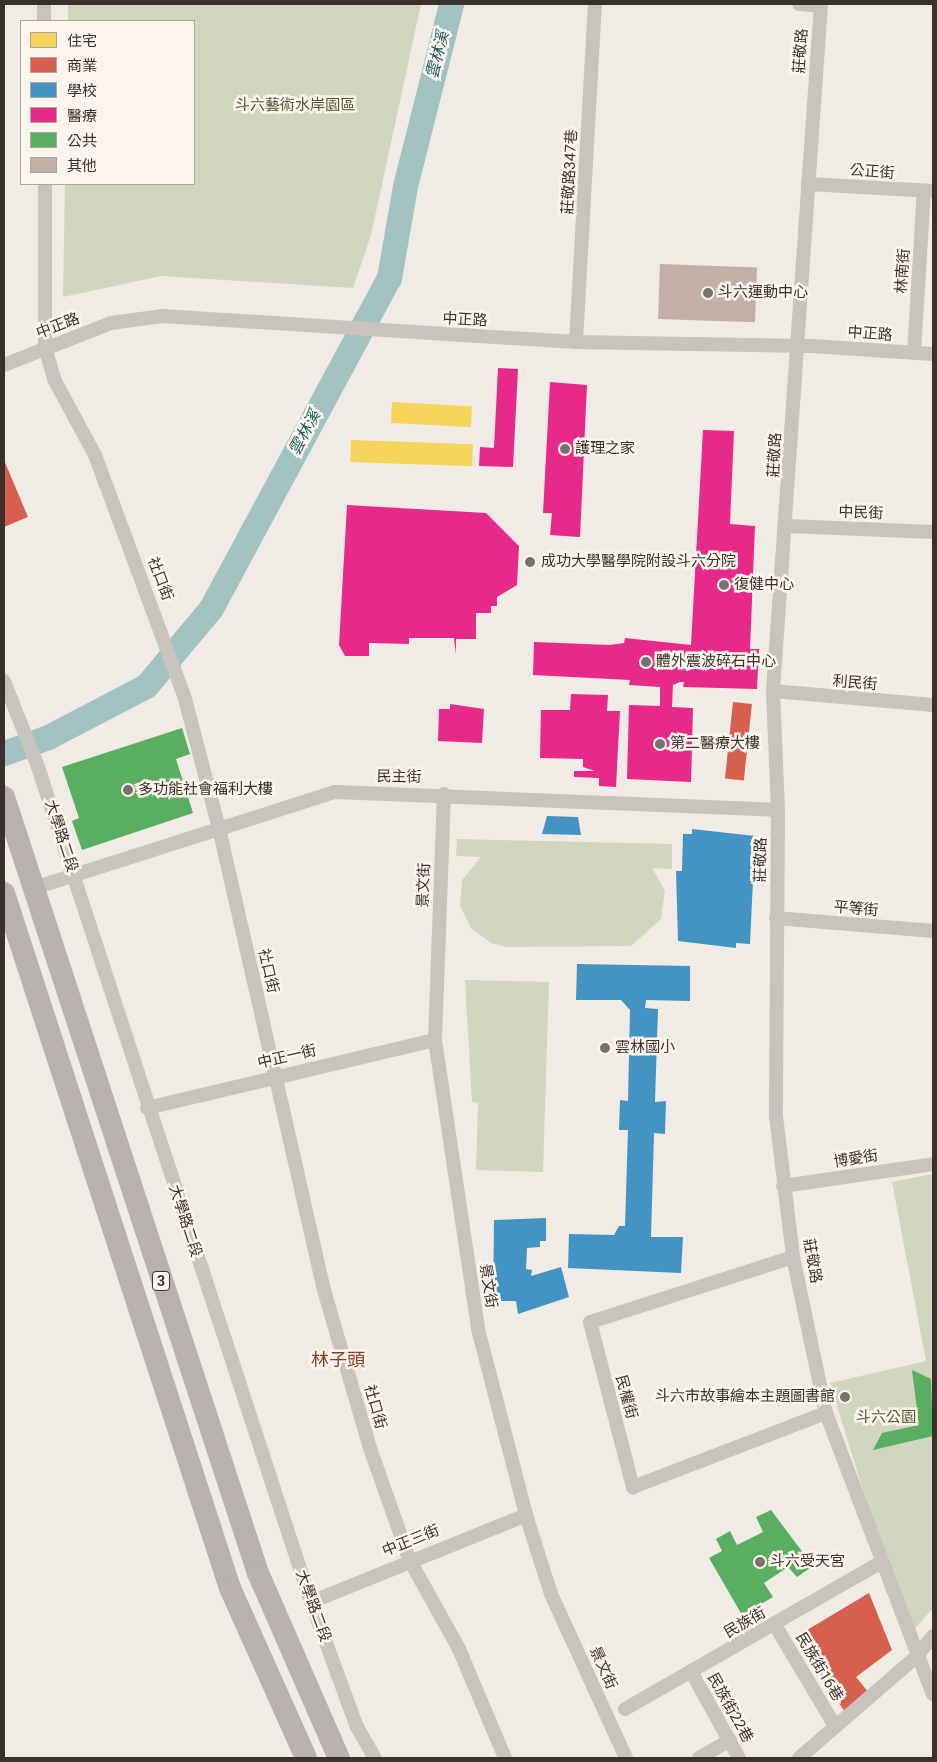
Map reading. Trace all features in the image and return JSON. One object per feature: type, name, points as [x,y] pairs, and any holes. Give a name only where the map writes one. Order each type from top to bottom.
[{"type":"main road","name":"3","points":[[4,797],[258,1573],[339,1758]]},
{"type":"main road","name":"3","points":[[4,893],[230,1588],[306,1758]]},
{"type":"main road","points":[[58,1063],[88,1055]]},
{"type":"main road","points":[[277,1693],[303,1678]]},
{"type":"street","points":[[44,4],[44,20]]},
{"type":"street","name":"莊敬路347巷","points":[[576,342],[595,4]]},
{"type":"street","points":[[799,4],[821,5]]},
{"type":"street","name":"莊敬路","points":[[821,5],[796,346],[788,526],[774,691],[778,810],[776,1116],[794,1257],[826,1413],[880,1563],[916,1657],[933,1694]]},
{"type":"street","name":"公正街","points":[[808,184],[929,191]]},
{"type":"street","name":"社口街","points":[[45,185],[45,347],[54,379],[95,455],[184,695],[219,828],[324,1290],[370,1448],[409,1558],[459,1649],[505,1758]]},
{"type":"street","name":"林南街","points":[[914,353],[929,191]]},
{"type":"street","name":"中正路","points":[[4,365],[45,347],[110,323],[162,316],[385,332],[576,342],[796,346],[933,354]]},
{"type":"street","name":"中民街","points":[[788,526],[933,532]]},
{"type":"street","name":"大學路二段","points":[[4,681],[38,767],[147,1108],[311,1602],[358,1727],[375,1758]]},
{"type":"street","name":"利民街","points":[[774,691],[933,705]]},
{"type":"street","name":"民主街","points":[[34,888],[335,792],[444,794],[778,810]]},
{"type":"street","name":"景文街","points":[[444,794],[435,1040],[478,1329],[526,1515],[551,1594],[626,1758]]},
{"type":"street","name":"平等街","points":[[776,918],[933,931]]},
{"type":"street","name":"中正一街","points":[[147,1108],[435,1040]]},
{"type":"street","name":"博愛街","points":[[784,1186],[933,1164]]},
{"type":"street","name":"民權街","points":[[794,1257],[590,1322],[633,1487],[826,1413]]},
{"type":"street","name":"中正三街","points":[[311,1602],[409,1558],[526,1515]]},
{"type":"street","name":"民族街","points":[[625,1709],[692,1673],[880,1563]]},
{"type":"street","name":"民族街16巷","points":[[775,1625],[835,1726]]},
{"type":"street","points":[[799,1758],[916,1657],[933,1636]]},
{"type":"street","name":"民族街22巷","points":[[692,1673],[739,1758]]},
{"type":"street","points":[[699,1758],[730,1740]]},
{"type":"green space","name":"斗六藝術水岸園區","points":[[68,4],[421,4],[371,235],[353,288],[161,276],[63,297],[65,185],[195,185],[195,20],[68,20]]},
{"type":"green space","points":[[457,839],[672,844],[672,869],[652,868],[665,891],[661,919],[631,946],[506,947],[491,943],[471,928],[460,906],[462,880],[481,857],[456,856]]},
{"type":"green space","points":[[465,980],[549,982],[543,1172],[476,1170],[478,1103],[472,1102]]},
{"type":"green space","name":"斗六公園","points":[[933,1174],[933,1608],[908,1637],[830,1383],[926,1361],[892,1182]]},
{"type":"building: 住宅","points":[[392,402],[472,406],[471,427],[391,423]]},
{"type":"building: 住宅","points":[[351,440],[473,444],[472,466],[350,462]]},
{"type":"building: 商業","points":[[4,460],[28,517],[4,527]]},
{"type":"building: 商業","points":[[733,702],[752,704],[744,781],[725,779]]},
{"type":"building: 商業","points":[[869,1593],[892,1650],[856,1677],[869,1693],[846,1714],[797,1636]]},
{"type":"building: 學校","points":[[547,816],[578,817],[581,835],[542,834]]},
{"type":"building: 學校","points":[[692,829],[755,836],[750,944],[736,943],[736,948],[678,941],[676,871],[682,871],[683,834],[692,834]]},
{"type":"building: 學校","points":[[577,964],[690,966],[690,1001],[646,1000],[645,1008],[658,1009],[655,1102],[666,1101],[665,1134],[654,1133],[651,1237],[683,1237],[681,1273],[568,1268],[569,1234],[614,1235],[619,1226],[625,1226],[628,1130],[619,1130],[620,1100],[628,1101],[630,1010],[621,1000],[576,1000]]},
{"type":"building: 學校","points":[[546,1218],[546,1241],[540,1241],[540,1247],[527,1248],[526,1269],[532,1270],[531,1276],[561,1267],[569,1297],[518,1314],[516,1301],[493,1301],[494,1220]]},
{"type":"building: 醫療","points":[[498,368],[518,369],[513,467],[479,466],[480,447],[494,448]]},
{"type":"building: 醫療","name":"護理之家","points":[[550,382],[587,385],[580,537],[550,535],[552,513],[543,513]]},
{"type":"building: 醫療","points":[[703,430],[734,431],[730,524],[755,526],[750,649],[759,649],[757,689],[683,687],[684,682],[673,685],[672,707],[693,708],[691,782],[627,779],[629,705],[660,706],[660,687],[629,685],[630,680],[533,675],[534,642],[610,645],[624,643],[625,638],[691,645]]},
{"type":"building: 醫療","points":[[347,505],[486,513],[519,546],[517,585],[497,597],[497,606],[491,606],[491,613],[476,613],[476,639],[456,639],[456,654],[454,638],[409,638],[409,644],[369,643],[369,656],[345,656],[339,645]]},
{"type":"building: 醫療","points":[[571,694],[608,695],[607,711],[620,711],[616,787],[599,786],[599,778],[574,777],[574,771],[595,771],[583,767],[583,759],[540,758],[541,710],[570,710]]},
{"type":"building: 醫療","points":[[450,704],[484,709],[482,743],[438,741],[439,709],[450,709]]},
{"type":"building: 公共","name":"多功能社會福利大樓","points":[[182,728],[190,754],[176,759],[193,813],[82,850],[72,821],[79,818],[62,767]]},
{"type":"building: 公共","points":[[912,1370],[931,1379],[933,1436],[873,1450],[882,1433],[919,1425]]},
{"type":"building: 公共","name":"斗六受天宮","points":[[771,1510],[813,1566],[797,1577],[788,1567],[764,1583],[773,1597],[742,1615],[709,1558],[722,1551],[716,1539],[730,1531],[737,1545],[763,1532],[756,1517]]},
{"type":"building: 其他","name":"斗六運動中心","points":[[660,264],[757,267],[755,322],[658,319]]},
{"type":"waterway","name":"雲林溪","points":[[4,753],[48,737],[146,686],[211,608],[389,278],[405,186],[451,4]]},
{"type":"place","name":"斗六運動中心","points":[[708,293]]},
{"type":"place","name":"護理之家","points":[[565,449]]},
{"type":"place","name":"成功大學醫學院附設斗六分院","points":[[530,562]]},
{"type":"place","name":"復健中心","points":[[724,585]]},
{"type":"place","name":"體外震波碎石中心","points":[[646,662]]},
{"type":"place","name":"第二醫療大樓","points":[[660,744]]},
{"type":"place","name":"多功能社會福利大樓","points":[[128,790]]},
{"type":"place","name":"雲林國小","points":[[605,1048]]},
{"type":"place","name":"斗六市故事繪本主題圖書館","points":[[845,1397]]},
{"type":"place","name":"斗六受天宮","points":[[760,1562]]},
{"type":"district","name":"林子頭","points":[[338,1360]]}]
